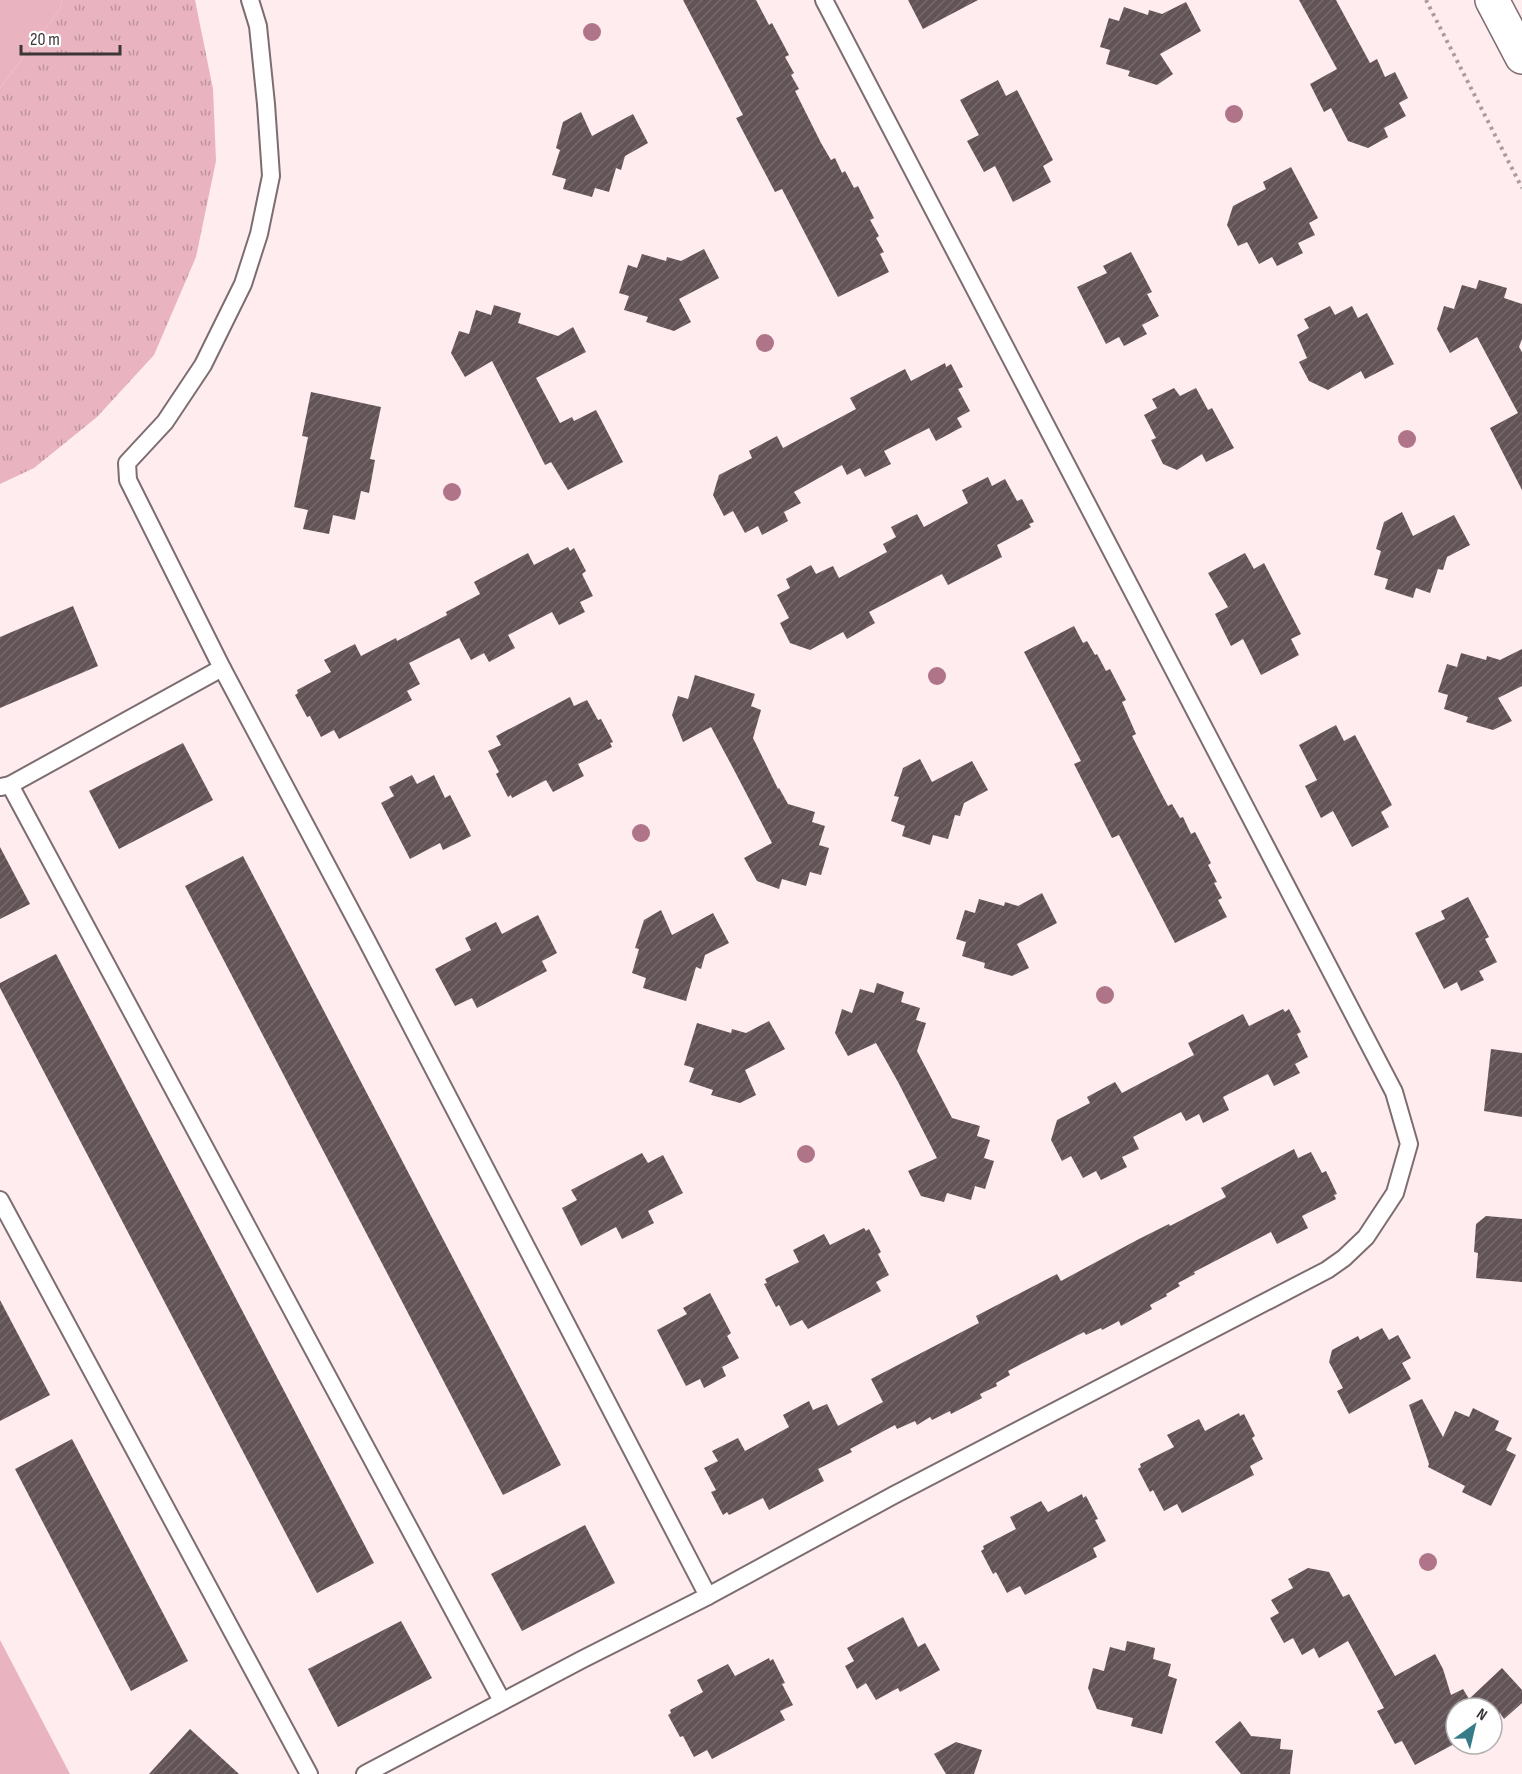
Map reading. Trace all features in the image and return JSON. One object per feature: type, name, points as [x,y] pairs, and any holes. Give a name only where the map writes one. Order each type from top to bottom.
[{"type":"street","points":[[1492,0],[1522,57]]},
{"type":"lane","points":[[250,0],[258,26],[271,176],[259,234],[243,284],[203,365],[165,422],[127,463],[128,480],[222,668],[366,939],[708,1596]]},
{"type":"lane","points":[[365,1774],[708,1596],[894,1495],[1328,1270],[1366,1237],[1395,1193],[1409,1144],[1394,1092],[824,0]]},
{"type":"lane","points":[[222,668],[5,786],[502,1701]]},
{"type":"lane","points":[[0,1200],[309,1774]]},
{"type":"path","points":[[1426,0],[1522,188]]},
{"type":"green space","points":[[0,0],[62,0],[60,9],[0,88]]},
{"type":"green space","points":[[62,0],[195,0],[213,89],[216,161],[196,257],[154,355],[97,417],[34,468],[0,484],[0,88],[60,9]]},
{"type":"green space","points":[[0,1640],[70,1774],[0,1774]]},
{"type":"building","points":[[683,0],[756,0],[769,25],[772,23],[789,55],[785,57],[794,73],[791,75],[799,89],[795,91],[821,143],[831,160],[835,158],[842,173],[845,171],[854,188],[858,186],[874,218],[870,220],[879,236],[876,238],[884,252],[880,254],[889,272],[838,297],[782,189],[775,192],[736,118],[743,115]]},
{"type":"building","points":[[908,0],[978,0],[923,29]]},
{"type":"building","points":[[1299,0],[1336,0],[1370,63],[1377,59],[1385,77],[1395,72],[1408,98],[1399,103],[1406,116],[1384,128],[1388,137],[1368,148],[1348,141],[1331,108],[1324,112],[1310,84],[1337,69]]},
{"type":"building","points":[[1186,2],[1201,31],[1160,54],[1173,74],[1157,85],[1128,76],[1130,71],[1106,64],[1110,50],[1100,47],[1109,18],[1119,21],[1124,7],[1148,15],[1149,10],[1162,14]]},
{"type":"building","points":[[998,80],[1006,96],[1017,90],[1053,160],[1043,166],[1051,182],[1013,202],[995,166],[984,172],[967,141],[979,135],[960,100]]},
{"type":"building","points":[[581,112],[592,136],[633,114],[648,143],[625,156],[621,170],[616,168],[609,192],[595,188],[592,197],[563,189],[566,179],[552,175],[560,150],[556,148],[563,122]]},
{"type":"building","points":[[1291,167],[1318,218],[1309,223],[1315,235],[1298,243],[1303,253],[1277,266],[1272,257],[1259,264],[1247,242],[1238,246],[1227,225],[1233,206],[1266,189],[1263,182]]},
{"type":"building","points":[[704,249],[719,278],[679,299],[691,322],[674,331],[646,322],[648,317],[624,310],[629,296],[619,293],[628,265],[637,268],[642,254],[666,261],[667,257],[681,261]]},
{"type":"building","points":[[1131,252],[1152,292],[1147,294],[1159,316],[1142,325],[1147,334],[1124,346],[1119,337],[1106,344],[1077,287],[1107,273],[1103,266]]},
{"type":"building","points":[[1479,280],[1507,288],[1504,298],[1522,304],[1522,339],[1519,347],[1522,352],[1522,490],[1490,428],[1518,413],[1477,337],[1450,353],[1437,329],[1444,306],[1454,309],[1462,285],[1476,289]]},
{"type":"building","points":[[494,305],[521,313],[518,323],[558,336],[573,327],[586,352],[536,378],[560,423],[572,417],[574,421],[596,410],[623,462],[568,490],[551,462],[545,465],[492,361],[465,377],[451,353],[459,331],[469,334],[476,310],[491,315]]},
{"type":"building","points":[[1330,306],[1335,315],[1352,306],[1358,318],[1367,313],[1394,364],[1365,379],[1361,371],[1328,390],[1309,381],[1299,362],[1307,358],[1297,335],[1309,328],[1304,319]]},
{"type":"building","points":[[945,363],[946,367],[951,364],[963,387],[958,389],[970,411],[957,418],[962,427],[936,441],[929,428],[884,451],[891,464],[865,477],[860,468],[847,475],[842,465],[794,492],[801,503],[784,512],[788,521],[762,535],[758,526],[745,533],[733,511],[724,516],[713,495],[719,475],[752,458],[749,451],[777,436],[783,448],[856,409],[850,398],[905,369],[911,381]]},
{"type":"building","points":[[1174,388],[1180,396],[1196,388],[1208,410],[1212,408],[1234,448],[1206,462],[1202,454],[1177,470],[1163,464],[1151,440],[1156,438],[1144,415],[1157,408],[1152,399]]},
{"type":"building","points":[[311,392],[381,407],[370,459],[375,460],[369,493],[361,491],[355,520],[333,515],[329,534],[303,529],[308,510],[294,507],[308,437],[302,436]]},
{"type":"building","points":[[988,477],[992,486],[1005,479],[1017,501],[1022,499],[1034,522],[1029,524],[1031,527],[997,545],[1002,557],[948,585],[942,574],[869,612],[875,623],[847,639],[843,632],[810,650],[790,643],[780,623],[789,618],[777,595],[790,588],[786,579],[811,565],[816,574],[833,566],[839,578],[887,552],[883,544],[896,537],[891,527],[917,514],[924,527],[968,503],[962,490]]},
{"type":"building","points":[[1402,512],[1413,536],[1454,515],[1470,545],[1447,557],[1443,570],[1438,569],[1430,593],[1416,588],[1413,598],[1385,589],[1388,579],[1374,575],[1381,551],[1376,549],[1384,522]]},
{"type":"building","points":[[568,547],[570,551],[574,548],[586,571],[582,574],[593,596],[580,602],[585,612],[559,625],[552,612],[508,635],[515,648],[489,662],[484,653],[471,660],[459,638],[409,663],[420,684],[407,691],[412,700],[339,739],[334,730],[321,737],[295,695],[298,693],[297,690],[331,672],[324,660],[355,644],[361,656],[396,638],[397,641],[447,615],[446,612],[480,594],[474,582],[528,553],[534,565]]},
{"type":"building","points":[[1245,553],[1254,569],[1264,563],[1301,634],[1291,639],[1299,655],[1261,675],[1243,639],[1231,646],[1215,614],[1228,607],[1208,573]]},
{"type":"building","points":[[73,606],[98,666],[0,708],[0,637]]},
{"type":"building","points":[[1074,626],[1083,643],[1087,641],[1095,655],[1097,654],[1106,671],[1110,669],[1126,700],[1122,702],[1136,734],[1132,736],[1159,789],[1168,806],[1172,804],[1180,818],[1183,817],[1191,834],[1195,832],[1211,863],[1208,865],[1222,898],[1218,900],[1227,917],[1175,943],[1119,835],[1112,838],[1074,764],[1081,761],[1024,652]]},
{"type":"building","points":[[1522,649],[1522,686],[1498,698],[1512,721],[1493,730],[1466,722],[1468,717],[1444,709],[1448,695],[1438,692],[1447,664],[1457,667],[1461,653],[1486,660],[1487,656],[1500,660]]},
{"type":"building","points":[[695,675],[755,694],[751,706],[761,710],[753,738],[778,789],[788,804],[815,812],[812,822],[825,826],[819,845],[829,848],[821,875],[810,872],[806,886],[782,879],[779,889],[757,881],[744,858],[772,843],[711,727],[683,742],[672,715],[678,696],[688,699]]},
{"type":"building","points":[[570,697],[574,706],[587,700],[598,720],[601,719],[613,742],[610,743],[612,747],[578,764],[584,776],[553,792],[546,780],[512,798],[511,795],[508,797],[496,774],[499,772],[488,751],[501,745],[496,736]]},
{"type":"building","points":[[1336,725],[1344,741],[1355,735],[1392,805],[1381,812],[1389,827],[1352,847],[1333,811],[1321,818],[1305,786],[1317,780],[1299,745]]},
{"type":"building","points":[[183,743],[213,800],[119,849],[89,791]]},
{"type":"building","points":[[920,759],[932,782],[972,761],[988,790],[964,803],[960,816],[955,815],[948,839],[933,835],[930,845],[902,836],[905,826],[891,821],[899,797],[894,796],[903,768]]},
{"type":"building","points":[[412,775],[417,784],[434,775],[445,798],[450,795],[471,836],[443,850],[440,843],[410,859],[381,803],[394,796],[389,787]]},
{"type":"building","points":[[0,847],[30,904],[0,919]]},
{"type":"building","points":[[243,856],[561,1465],[503,1495],[185,886]]},
{"type":"building","points":[[1042,893],[1057,923],[1017,944],[1029,968],[1012,976],[984,968],[985,963],[962,956],[966,942],[956,939],[965,910],[975,913],[979,899],[1004,906],[1005,902],[1018,906]]},
{"type":"building","points":[[1468,897],[1489,937],[1485,939],[1497,962],[1479,971],[1484,980],[1461,991],[1457,982],[1444,989],[1415,933],[1445,919],[1441,911]]},
{"type":"building","points":[[661,910],[672,935],[713,913],[729,943],[705,955],[701,969],[696,967],[686,1001],[643,988],[646,978],[632,973],[639,949],[635,948],[644,920]]},
{"type":"building","points":[[538,915],[557,953],[542,961],[547,971],[477,1008],[472,998],[455,1006],[435,969],[471,950],[465,938],[496,922],[502,934]]},
{"type":"building","points":[[56,954],[374,1563],[317,1593],[0,988],[0,983]]},
{"type":"building","points":[[877,983],[904,992],[901,1002],[920,1008],[916,1020],[926,1023],[917,1051],[952,1118],[980,1126],[977,1136],[990,1140],[984,1158],[994,1161],[985,1189],[975,1186],[971,1200],[947,1193],[944,1202],[921,1196],[908,1171],[937,1158],[898,1082],[876,1043],[848,1056],[835,1033],[842,1009],[852,1013],[860,989],[874,993]]},
{"type":"building","points":[[1283,1009],[1285,1012],[1289,1009],[1301,1032],[1297,1034],[1308,1057],[1295,1064],[1300,1073],[1274,1086],[1268,1074],[1223,1097],[1229,1110],[1203,1123],[1199,1114],[1186,1121],[1181,1112],[1133,1137],[1139,1149],[1122,1157],[1127,1167],[1101,1180],[1096,1171],[1083,1178],[1071,1156],[1062,1161],[1051,1140],[1057,1120],[1090,1103],[1087,1097],[1115,1082],[1122,1093],[1194,1055],[1188,1043],[1243,1014],[1249,1026]]},
{"type":"building","points":[[769,1021],[785,1049],[745,1070],[756,1095],[740,1103],[711,1095],[713,1090],[689,1082],[694,1068],[684,1065],[697,1023],[731,1033],[732,1029],[746,1033]]},
{"type":"building","points":[[1491,1049],[1522,1053],[1522,1117],[1484,1111]]},
{"type":"building","points":[[1294,1149],[1298,1158],[1311,1152],[1322,1173],[1326,1171],[1337,1194],[1334,1195],[1336,1199],[1302,1216],[1308,1228],[1277,1244],[1271,1232],[1194,1272],[1195,1274],[1178,1283],[1180,1286],[1166,1294],[1167,1296],[1150,1305],[1152,1309],[1121,1326],[1119,1321],[1102,1330],[1101,1328],[1086,1335],[1084,1332],[1025,1362],[1008,1371],[1010,1375],[996,1383],[997,1386],[980,1394],[982,1398],[951,1414],[950,1411],[932,1420],[930,1417],[917,1425],[915,1421],[897,1429],[895,1425],[850,1449],[852,1452],[818,1469],[824,1481],[769,1510],[763,1498],[729,1515],[727,1512],[723,1515],[711,1492],[716,1490],[704,1468],[718,1461],[712,1451],[738,1438],[745,1451],[789,1427],[783,1415],[809,1401],[813,1410],[827,1404],[838,1426],[883,1402],[871,1379],[979,1323],[976,1316],[1057,1274],[1061,1281],[1137,1240],[1226,1197],[1221,1188]]},
{"type":"building","points":[[642,1153],[648,1163],[663,1155],[683,1193],[648,1211],[654,1223],[622,1239],[616,1227],[581,1246],[562,1208],[577,1200],[571,1190]]},
{"type":"building","points":[[1486,1216],[1522,1219],[1522,1282],[1476,1278],[1478,1253],[1474,1252],[1476,1224]]},
{"type":"building","points":[[864,1228],[866,1231],[869,1229],[881,1252],[878,1254],[889,1275],[876,1282],[881,1291],[808,1329],[802,1320],[790,1326],[779,1305],[776,1307],[764,1284],[767,1283],[765,1279],[799,1262],[793,1250],[824,1234],[830,1245]]},
{"type":"building","points":[[710,1293],[731,1333],[727,1336],[739,1358],[722,1367],[726,1376],[704,1388],[700,1379],[686,1386],[657,1330],[687,1314],[683,1308]]},
{"type":"building","points":[[0,1300],[50,1395],[0,1421]]},
{"type":"building","points":[[1382,1328],[1389,1340],[1398,1335],[1411,1358],[1402,1363],[1411,1379],[1349,1414],[1337,1391],[1343,1388],[1329,1362],[1332,1350],[1358,1336],[1360,1340]]},
{"type":"building","points":[[1422,1399],[1443,1437],[1455,1411],[1469,1417],[1473,1408],[1499,1421],[1495,1430],[1512,1438],[1506,1450],[1516,1455],[1491,1506],[1462,1492],[1465,1486],[1428,1467],[1429,1464],[1409,1405]]},
{"type":"building","points":[[1239,1413],[1240,1416],[1244,1414],[1255,1436],[1252,1438],[1263,1459],[1250,1466],[1254,1475],[1182,1513],[1177,1504],[1164,1511],[1153,1490],[1150,1492],[1138,1469],[1141,1467],[1140,1464],[1174,1447],[1167,1435],[1199,1419],[1205,1431]]},
{"type":"building","points":[[72,1439],[188,1661],[131,1691],[15,1469]]},
{"type":"building","points":[[1082,1494],[1083,1498],[1086,1496],[1098,1519],[1095,1520],[1106,1541],[1093,1548],[1097,1557],[1025,1595],[1020,1586],[1007,1593],[996,1572],[993,1574],[981,1551],[984,1549],[983,1546],[1016,1529],[1010,1517],[1041,1501],[1048,1512]]},
{"type":"building","points":[[585,1525],[615,1583],[522,1631],[491,1574]]},
{"type":"building","points":[[1308,1568],[1329,1572],[1343,1597],[1349,1594],[1395,1676],[1435,1654],[1443,1669],[1451,1695],[1463,1689],[1467,1696],[1444,1696],[1444,1749],[1415,1765],[1402,1741],[1395,1744],[1377,1711],[1384,1708],[1348,1641],[1319,1658],[1314,1648],[1302,1655],[1293,1638],[1284,1643],[1270,1618],[1279,1613],[1271,1600],[1293,1588],[1288,1579]]},
{"type":"building","points":[[903,1617],[918,1647],[925,1643],[940,1670],[900,1692],[898,1688],[876,1700],[866,1683],[857,1689],[845,1666],[854,1661],[847,1648]]},
{"type":"building","points":[[401,1621],[432,1678],[338,1727],[308,1669]]},
{"type":"building","points":[[1127,1641],[1155,1648],[1153,1659],[1171,1664],[1168,1676],[1177,1679],[1162,1734],[1131,1726],[1133,1718],[1097,1709],[1088,1688],[1093,1668],[1104,1671],[1110,1647],[1125,1651]]},
{"type":"building","points":[[769,1658],[770,1661],[773,1659],[793,1705],[780,1711],[785,1720],[712,1759],[707,1750],[694,1757],[668,1715],[671,1713],[670,1710],[703,1692],[697,1680],[728,1664],[735,1676]]},
{"type":"building","points":[[1502,1668],[1522,1690],[1522,1703],[1504,1719],[1504,1696],[1472,1696]]},
{"type":"building","points":[[1240,1721],[1251,1736],[1281,1739],[1280,1749],[1293,1750],[1290,1774],[1241,1774],[1215,1742]]},
{"type":"building","points":[[190,1729],[239,1774],[149,1774]]},
{"type":"building","points":[[956,1742],[982,1750],[974,1774],[946,1774],[934,1754]]}]
